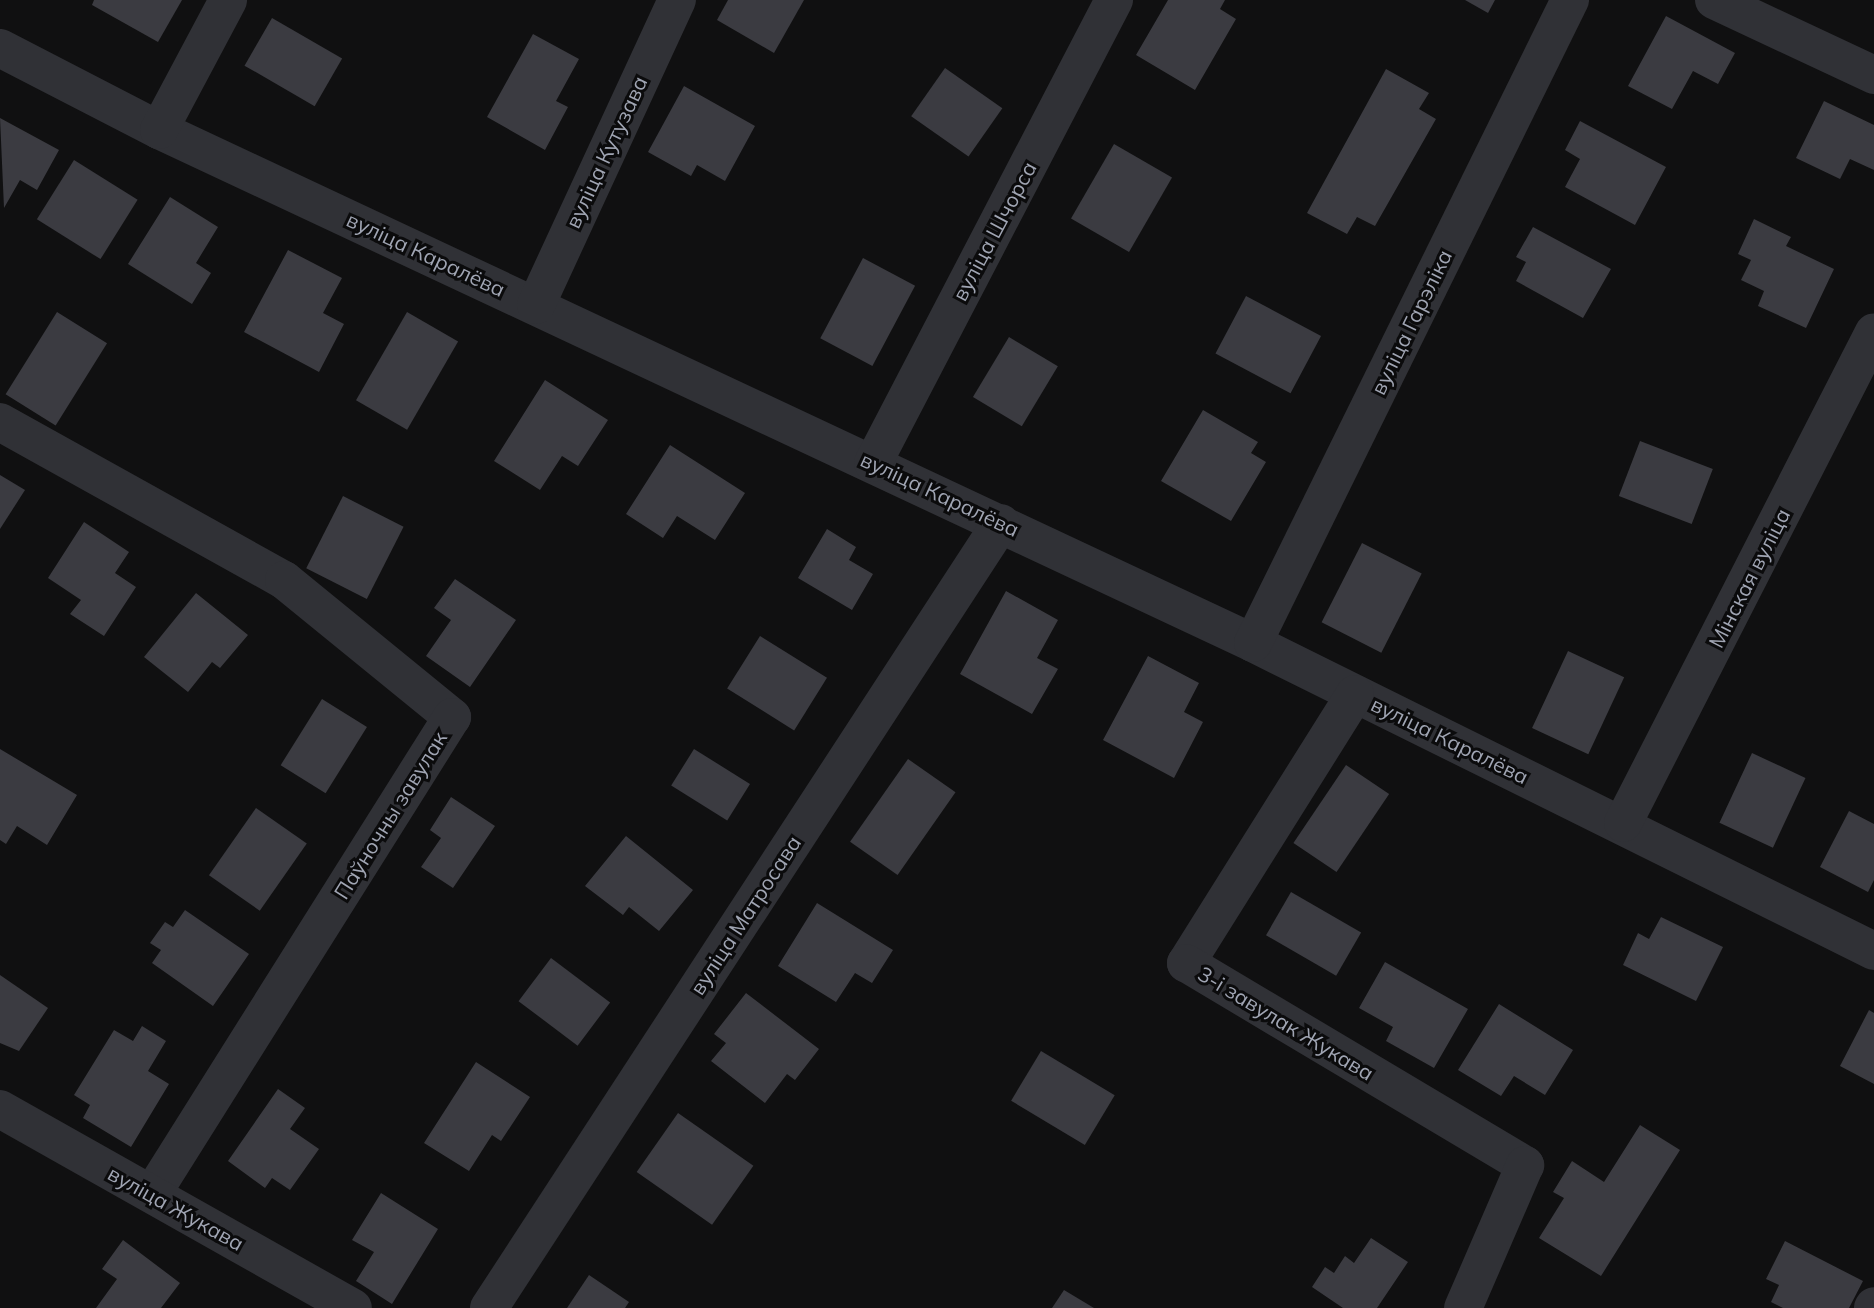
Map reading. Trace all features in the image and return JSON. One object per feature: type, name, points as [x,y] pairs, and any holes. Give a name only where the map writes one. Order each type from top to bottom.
[{"type":"street","points":[[159,130],[228,0]]},
{"type":"street","name":"вуліца Кутузава","points":[[536,305],[677,0]]},
{"type":"street","name":"вуліца Шчорса","points":[[873,463],[1114,0]]},
{"type":"street","name":"вуліца Гарэліка","points":[[1253,643],[1570,0]]},
{"type":"street","points":[[1714,0],[1874,75]]},
{"type":"street","name":"вуліца Каралёва","points":[[0,48],[159,130],[1253,643],[1623,824],[1874,951]]},
{"type":"street","name":"Мінская вуліца","points":[[1623,824],[1874,332]]},
{"type":"street","name":"Паўночны завулак","points":[[0,422],[284,580],[452,717],[152,1194]]},
{"type":"street","name":"вуліца Матросава","points":[[489,1308],[1001,523]]},
{"type":"street","name":"3-і завулак Жукава","points":[[1355,694],[1186,963],[1525,1166],[1463,1308]]},
{"type":"street","name":"вуліца Жукава","points":[[0,1109],[353,1308]]},
{"type":"building","points":[[94,0],[182,0],[158,42],[92,5]]},
{"type":"building","points":[[728,0],[804,0],[774,53],[717,20]]},
{"type":"building","points":[[1168,0],[1225,0],[1220,9],[1236,19],[1195,90],[1136,55]]},
{"type":"building","points":[[1465,0],[1495,0],[1488,13]]},
{"type":"building","points":[[1666,16],[1735,53],[1718,84],[1693,71],[1672,109],[1628,86]]},
{"type":"building","points":[[272,18],[342,58],[315,106],[244,66]]},
{"type":"building","points":[[533,34],[579,59],[556,101],[568,107],[545,150],[487,117]]},
{"type":"building","points":[[945,68],[1002,108],[968,156],[911,116]]},
{"type":"building","points":[[1386,69],[1429,93],[1419,109],[1436,119],[1375,226],[1357,217],[1347,234],[1307,213]]},
{"type":"building","points":[[684,86],[755,126],[725,181],[697,165],[691,176],[648,152]]},
{"type":"building","points":[[1824,101],[1874,125],[1874,170],[1850,159],[1840,179],[1796,158]]},
{"type":"building","points":[[0,118],[59,150],[37,190],[20,180],[4,208]]},
{"type":"building","points":[[1580,121],[1666,167],[1635,225],[1565,187],[1580,159],[1565,150]]},
{"type":"building","points":[[1114,144],[1172,178],[1129,252],[1071,218]]},
{"type":"building","points":[[74,160],[138,200],[101,259],[37,219]]},
{"type":"building","points":[[170,197],[218,227],[196,263],[211,273],[192,304],[128,264]]},
{"type":"building","points":[[1754,219],[1791,237],[1786,246],[1834,269],[1806,328],[1758,306],[1764,291],[1741,280],[1751,260],[1738,254]]},
{"type":"building","points":[[1533,227],[1611,269],[1583,318],[1516,281],[1526,262],[1516,257]]},
{"type":"building","points":[[288,250],[342,278],[323,313],[344,324],[319,372],[244,332]]},
{"type":"building","points":[[863,258],[915,286],[872,366],[820,338]]},
{"type":"building","points":[[1246,296],[1321,336],[1291,393],[1215,353]]},
{"type":"building","points":[[57,312],[107,343],[56,426],[6,394]]},
{"type":"building","points":[[407,312],[458,342],[407,430],[356,400]]},
{"type":"building","points":[[1009,337],[1058,366],[1022,426],[973,397]]},
{"type":"building","points":[[545,380],[608,420],[578,466],[562,456],[540,490],[494,461]]},
{"type":"building","points":[[1203,410],[1258,442],[1251,453],[1266,462],[1231,521],[1161,481]]},
{"type":"building","points":[[1640,441],[1713,469],[1692,524],[1619,496]]},
{"type":"building","points":[[670,445],[745,493],[715,540],[677,516],[663,538],[626,514]]},
{"type":"building","points":[[0,475],[25,490],[0,529]]},
{"type":"building","points":[[343,496],[404,527],[367,599],[306,568]]},
{"type":"building","points":[[84,522],[129,552],[115,573],[136,587],[104,636],[70,614],[81,600],[48,578]]},
{"type":"building","points":[[827,529],[856,547],[849,560],[873,574],[852,610],[798,578]]},
{"type":"building","points":[[1362,543],[1422,573],[1381,653],[1322,622]]},
{"type":"building","points":[[455,579],[516,620],[470,687],[426,656],[451,620],[434,608]]},
{"type":"building","points":[[1006,591],[1058,620],[1037,658],[1058,669],[1032,714],[960,674]]},
{"type":"building","points":[[196,593],[248,635],[220,668],[212,662],[188,692],[144,657]]},
{"type":"building","points":[[760,636],[827,678],[794,730],[727,689]]},
{"type":"building","points":[[1568,651],[1624,677],[1588,754],[1532,728]]},
{"type":"building","points":[[1148,656],[1199,683],[1184,712],[1203,722],[1174,778],[1103,740]]},
{"type":"building","points":[[322,699],[367,727],[326,793],[281,765]]},
{"type":"building","points":[[0,749],[77,795],[47,845],[17,826],[6,844],[0,840]]},
{"type":"building","points":[[694,749],[750,784],[727,820],[671,785]]},
{"type":"building","points":[[1752,753],[1805,778],[1773,848],[1719,823]]},
{"type":"building","points":[[908,759],[956,792],[898,875],[850,842]]},
{"type":"building","points":[[1346,765],[1389,794],[1337,872],[1293,843]]},
{"type":"building","points":[[451,797],[495,826],[453,888],[421,867],[441,838],[430,830]]},
{"type":"building","points":[[256,808],[307,844],[260,911],[209,875]]},
{"type":"building","points":[[1849,811],[1874,824],[1874,880],[1868,892],[1820,867]]},
{"type":"building","points":[[626,836],[693,890],[659,931],[629,907],[623,915],[585,886]]},
{"type":"building","points":[[1291,892],[1361,932],[1336,976],[1266,935]]},
{"type":"building","points":[[817,903],[893,950],[872,983],[855,973],[836,1002],[778,966]]},
{"type":"building","points":[[185,910],[249,954],[213,1006],[152,963],[161,950],[150,943],[165,922],[173,927]]},
{"type":"building","points":[[1661,917],[1723,947],[1696,1001],[1623,965],[1638,933],[1649,939]]},
{"type":"building","points":[[551,958],[610,1003],[578,1046],[519,1001]]},
{"type":"building","points":[[1385,962],[1468,1009],[1434,1068],[1386,1041],[1393,1027],[1359,1008]]},
{"type":"building","points":[[0,975],[48,1008],[19,1051],[0,1043]]},
{"type":"building","points":[[746,993],[819,1049],[795,1080],[787,1074],[765,1103],[711,1061],[726,1043],[714,1034]]},
{"type":"building","points":[[1499,1004],[1573,1050],[1545,1095],[1514,1076],[1501,1096],[1458,1070]]},
{"type":"building","points":[[1869,1010],[1874,1013],[1874,1084],[1840,1066]]},
{"type":"building","points":[[142,1026],[166,1041],[148,1071],[169,1084],[131,1147],[83,1118],[90,1105],[74,1095],[114,1030],[133,1041]]},
{"type":"building","points":[[1041,1051],[1115,1095],[1085,1145],[1011,1101]]},
{"type":"building","points":[[476,1062],[530,1097],[501,1141],[492,1135],[469,1171],[424,1143]]},
{"type":"building","points":[[278,1089],[305,1108],[290,1129],[319,1149],[290,1190],[272,1178],[265,1188],[228,1161]]},
{"type":"building","points":[[678,1113],[753,1166],[712,1225],[637,1172]]},
{"type":"building","points":[[1640,1125],[1680,1150],[1601,1276],[1539,1238],[1564,1198],[1553,1192],[1572,1161],[1604,1182]]},
{"type":"building","points":[[381,1193],[438,1229],[392,1304],[356,1281],[374,1252],[352,1240]]},
{"type":"building","points":[[1371,1238],[1408,1262],[1377,1308],[1343,1308],[1312,1287],[1325,1267],[1334,1273],[1345,1256],[1354,1263]]},
{"type":"building","points":[[123,1240],[180,1283],[161,1308],[96,1308],[117,1279],[102,1269]]},
{"type":"building","points":[[1785,1241],[1863,1281],[1849,1308],[1783,1308],[1771,1302],[1779,1285],[1766,1279]]},
{"type":"building","points":[[589,1275],[629,1302],[625,1308],[567,1308]]},
{"type":"building","points":[[1064,1290],[1094,1308],[1052,1308]]}]
